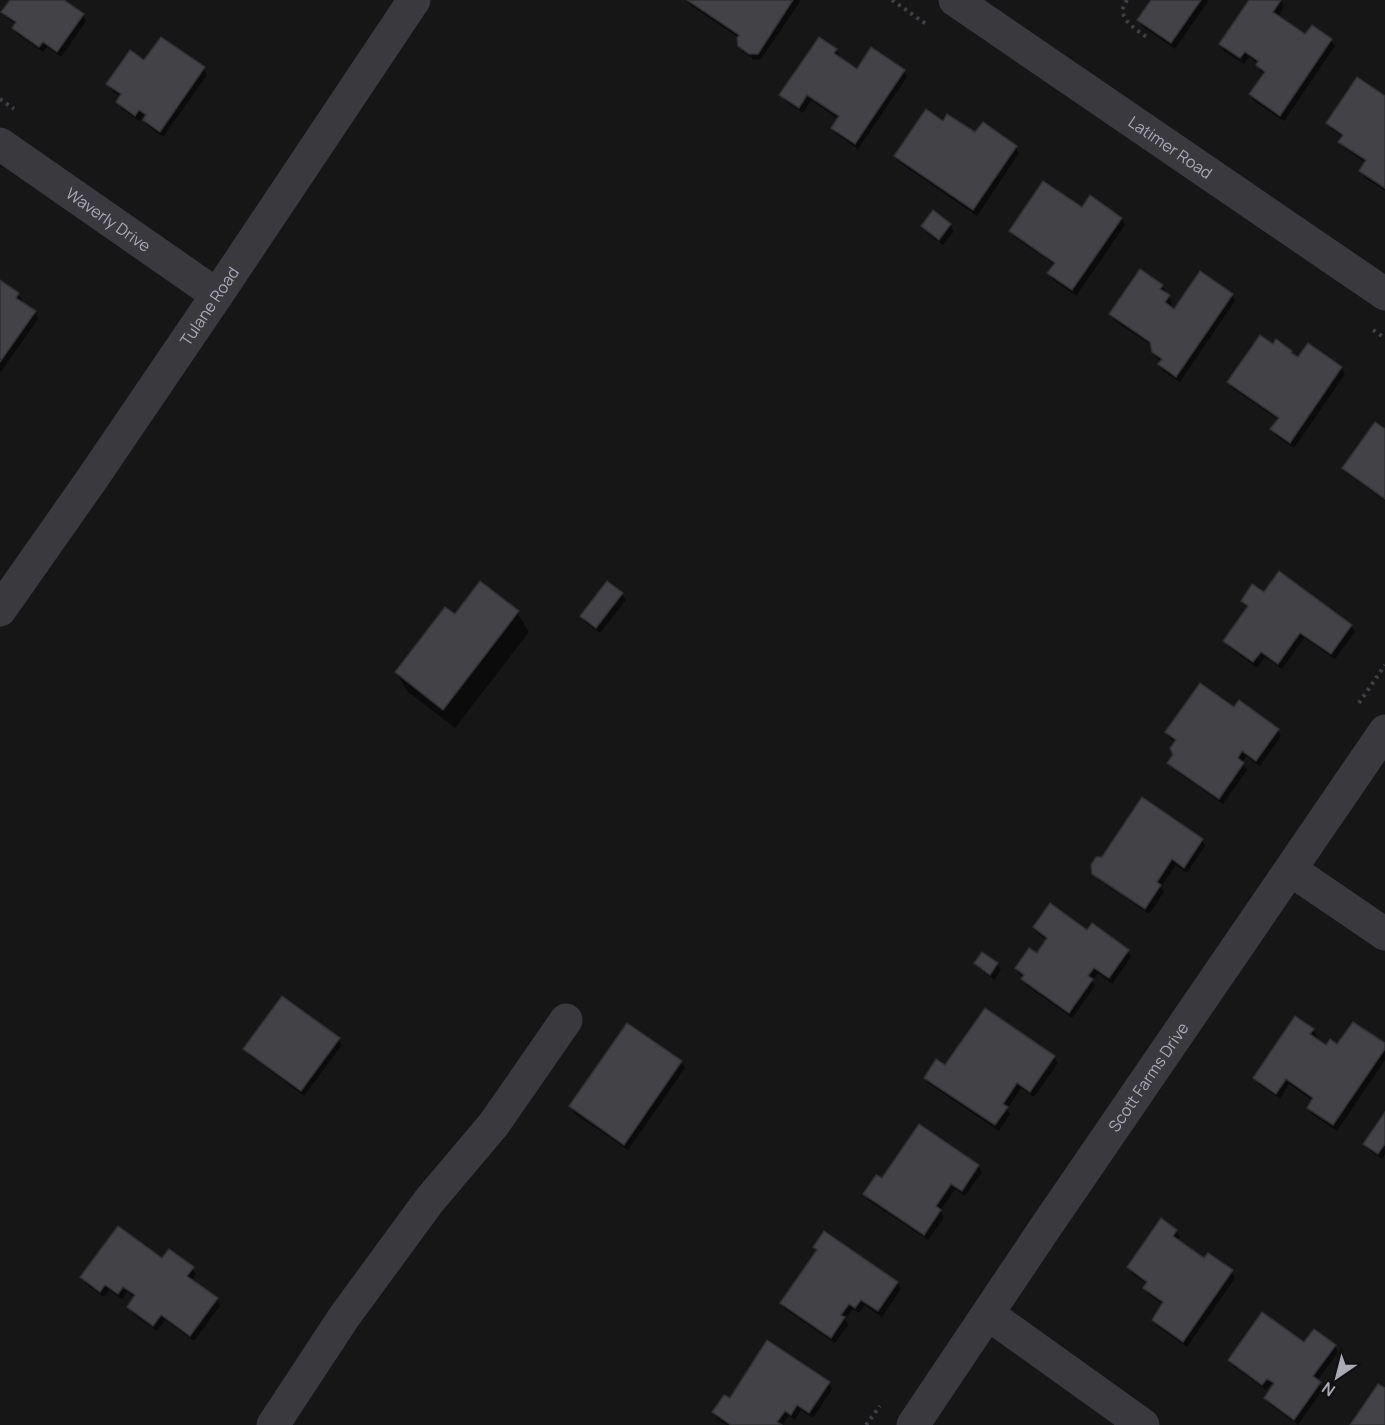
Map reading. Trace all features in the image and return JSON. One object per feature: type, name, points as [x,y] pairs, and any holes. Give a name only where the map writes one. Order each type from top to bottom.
[{"type":"street","name":"Tulane Road","points":[[0,610],[217,295],[414,0]]},
{"type":"street","name":"Latimer Road","points":[[955,0],[1385,294]]},
{"type":"street","name":"Waverly Drive","points":[[0,144],[217,295]]},
{"type":"street","name":"Scott Farms Drive","points":[[913,1425],[1385,731]]},
{"type":"street","points":[[1291,870],[1385,934]]},
{"type":"street","points":[[273,1425],[351,1308],[429,1201],[494,1124],[566,1020]]},
{"type":"street","points":[[988,1314],[1143,1425]]},
{"type":"path","points":[[1127,0],[1122,10],[1124,18],[1148,38]]},
{"type":"building","points":[[10,0],[64,0],[84,14],[57,52],[43,42],[39,47],[12,28],[16,22],[1,12]]},
{"type":"building","points":[[687,0],[793,0],[758,54],[749,54],[738,46],[739,35]]},
{"type":"building","points":[[1151,0],[1201,0],[1171,43],[1137,20]]},
{"type":"building","points":[[1249,0],[1281,0],[1273,12],[1305,34],[1312,25],[1332,39],[1280,116],[1249,94],[1265,72],[1256,65],[1258,61],[1245,52],[1240,58],[1219,44]]},
{"type":"building","points":[[161,37],[205,67],[160,132],[143,120],[146,115],[139,110],[135,116],[116,102],[121,94],[106,84],[130,50],[144,60]]},
{"type":"building","points":[[819,37],[837,49],[834,53],[857,69],[871,47],[905,70],[855,144],[831,128],[839,116],[807,95],[799,108],[779,95]]},
{"type":"building","points":[[1357,77],[1385,96],[1385,188],[1359,171],[1366,160],[1338,142],[1343,135],[1326,123]]},
{"type":"building","points":[[926,109],[943,121],[947,114],[975,132],[983,122],[1017,146],[973,210],[894,156]]},
{"type":"building","points":[[1043,181],[1082,207],[1090,195],[1122,218],[1072,290],[1047,273],[1055,263],[1009,231]]},
{"type":"building","points":[[933,210],[951,224],[939,240],[921,226]]},
{"type":"building","points":[[1140,269],[1163,285],[1160,289],[1170,295],[1165,302],[1174,309],[1200,271],[1233,294],[1176,377],[1158,364],[1162,359],[1152,352],[1150,342],[1109,314]]},
{"type":"building","points":[[0,280],[19,293],[16,298],[36,311],[0,362]]},
{"type":"building","points":[[1260,335],[1273,344],[1276,339],[1298,357],[1308,343],[1342,367],[1290,443],[1270,429],[1279,418],[1227,382]]},
{"type":"building","points":[[1375,422],[1385,429],[1385,499],[1342,468]]},
{"type":"building","points":[[1279,571],[1352,625],[1331,654],[1300,633],[1278,664],[1261,652],[1253,662],[1223,641],[1248,606],[1241,601],[1252,584],[1264,592]]},
{"type":"building","points":[[480,581],[519,611],[443,710],[395,672],[445,607],[455,614]]},
{"type":"building","points":[[607,581],[623,593],[596,628],[580,616]]},
{"type":"building","points":[[1200,683],[1234,707],[1239,700],[1279,729],[1256,761],[1242,751],[1238,758],[1244,763],[1219,799],[1167,763],[1173,755],[1170,748],[1176,740],[1165,732]]},
{"type":"building","points":[[1142,797],[1203,839],[1184,868],[1172,859],[1157,882],[1161,885],[1145,909],[1092,874],[1091,865],[1096,857],[1102,857]]},
{"type":"building","points":[[1050,903],[1087,930],[1092,923],[1129,950],[1109,978],[1094,968],[1088,976],[1093,979],[1069,1013],[1021,979],[1024,975],[1015,968],[1029,948],[1037,953],[1047,938],[1033,927]]},
{"type":"building","points":[[982,952],[998,963],[990,975],[974,963]]},
{"type":"building","points":[[282,996],[340,1038],[301,1091],[243,1049]]},
{"type":"building","points":[[985,1008],[1055,1056],[1030,1092],[1017,1083],[1003,1104],[1008,1107],[995,1125],[924,1078],[936,1059],[945,1065]]},
{"type":"building","points":[[1295,1016],[1314,1029],[1310,1034],[1326,1045],[1330,1039],[1337,1044],[1353,1022],[1385,1043],[1385,1049],[1333,1125],[1307,1108],[1313,1098],[1286,1079],[1276,1094],[1253,1078]]},
{"type":"building","points":[[627,1023],[682,1061],[624,1145],[569,1106]]},
{"type":"building","points":[[1385,1112],[1385,1144],[1378,1154],[1363,1144]]},
{"type":"building","points":[[919,1124],[979,1165],[962,1191],[951,1184],[936,1206],[941,1210],[924,1235],[863,1194],[876,1175],[882,1178]]},
{"type":"building","points":[[1161,1218],[1177,1230],[1173,1236],[1204,1258],[1208,1253],[1233,1270],[1183,1342],[1152,1320],[1163,1302],[1143,1288],[1147,1282],[1127,1267]]},
{"type":"building","points":[[118,1226],[162,1258],[169,1249],[194,1267],[187,1276],[218,1298],[190,1336],[161,1315],[153,1326],[127,1307],[135,1295],[123,1287],[118,1294],[105,1285],[100,1292],[80,1277]]},
{"type":"building","points":[[824,1231],[898,1282],[878,1311],[861,1300],[855,1308],[849,1304],[841,1315],[845,1317],[831,1338],[780,1303],[817,1250],[813,1247]]},
{"type":"building","points":[[1262,1312],[1304,1342],[1314,1329],[1336,1345],[1313,1376],[1321,1382],[1294,1420],[1264,1398],[1274,1383],[1267,1379],[1262,1385],[1228,1360]]},
{"type":"building","points":[[767,1340],[830,1382],[809,1413],[797,1405],[791,1415],[785,1411],[777,1422],[782,1425],[731,1425],[712,1412],[724,1395],[730,1398]]},
{"type":"building","points":[[1378,1384],[1385,1388],[1385,1425],[1350,1425]]}]
